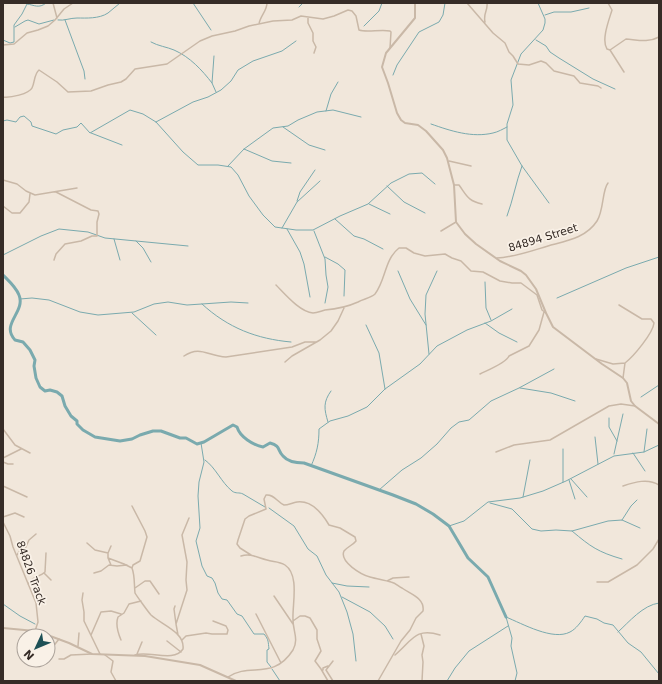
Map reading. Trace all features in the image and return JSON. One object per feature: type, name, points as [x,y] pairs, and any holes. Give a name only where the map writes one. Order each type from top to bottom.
[{"type":"street","points":[[53,3],[57,18]]},
{"type":"street","points":[[3,44],[14,44],[25,34],[41,29],[53,22],[64,9],[73,3]]},
{"type":"street","points":[[259,24],[260,19],[267,9],[267,3]]},
{"type":"street","points":[[415,3],[415,18],[401,33],[386,53],[382,67],[399,117],[405,123],[418,125],[426,131],[449,161],[454,185],[456,222],[460,229],[470,239],[508,265],[521,271],[530,279],[540,296],[545,312],[539,330],[529,346],[480,374]]},
{"type":"street","points":[[468,3],[475,14],[505,43],[509,52],[518,64],[529,65],[541,61],[546,63],[554,71],[574,76],[580,83],[598,86],[601,88]]},
{"type":"street","points":[[485,22],[484,14],[487,3]]},
{"type":"street","points":[[608,3],[612,10],[608,21],[605,44],[624,72]]},
{"type":"street","points":[[3,97],[16,97],[30,91],[36,72],[39,70],[57,82],[68,92],[95,90],[124,81],[135,70],[167,64],[200,41],[209,37],[278,20],[292,20],[301,16],[323,19],[344,11],[352,11],[358,20],[359,30],[390,30],[392,37],[389,50]]},
{"type":"street","points":[[308,18],[308,23],[313,33],[313,41],[316,47],[314,53]]},
{"type":"street","points":[[610,50],[626,39],[650,41],[659,37]]},
{"type":"street","points":[[449,161],[471,166]]},
{"type":"street","points":[[3,180],[19,185],[30,193],[41,195],[77,188]]},
{"type":"street","name":"84894 Street","points":[[497,258],[528,253],[573,239],[591,229],[601,213],[604,192],[608,183]]},
{"type":"street","points":[[454,185],[458,184],[468,198],[476,203],[482,204]]},
{"type":"street","points":[[54,260],[56,254],[65,244],[92,236],[97,236],[97,222],[99,214],[98,211],[91,210],[56,192]]},
{"type":"street","points":[[3,206],[12,213],[20,213],[29,202],[30,193]]},
{"type":"street","points":[[441,231],[456,222]]},
{"type":"street","points":[[276,285],[299,307],[310,312],[313,313],[324,310],[334,310],[344,308],[374,295],[380,285],[390,259],[397,250],[403,248],[425,256],[445,254],[462,261],[471,271],[483,272],[498,280],[522,284],[537,296],[556,330],[623,378],[627,383],[631,401],[635,406],[659,424]]},
{"type":"street","points":[[596,360],[613,364],[625,363],[636,353],[651,331],[654,320],[642,319],[619,305]]},
{"type":"street","points":[[285,362],[289,358],[323,338],[334,328],[344,308]]},
{"type":"street","points":[[184,356],[198,350],[218,357],[226,357],[292,346],[302,342],[316,342]]},
{"type":"street","points":[[623,378],[625,363]]},
{"type":"street","points":[[496,452],[514,446],[550,440],[603,408],[609,406],[621,404],[635,406]]},
{"type":"street","points":[[3,429],[13,442],[30,453]]},
{"type":"street","points":[[3,458],[21,448]]},
{"type":"street","points":[[3,462],[13,464]]},
{"type":"street","points":[[623,486],[644,481],[659,485]]},
{"type":"street","points":[[3,486],[27,497]]},
{"type":"street","points":[[228,677],[240,672],[269,669],[281,663],[292,650],[295,642],[296,635],[293,621],[295,603],[290,571],[287,566],[281,563],[271,562],[251,555],[238,546],[238,540],[247,518],[266,509],[264,499],[266,495],[272,495],[278,502],[284,505],[298,502],[315,506],[324,516],[329,525],[340,528],[355,537],[356,541],[347,548],[344,554],[348,564],[365,575],[398,585],[416,596],[421,602],[423,609],[401,641],[378,681]]},
{"type":"street","points":[[59,659],[64,659],[71,655],[92,654],[170,655],[178,654],[183,649],[182,640],[178,635],[150,614],[136,595],[132,568],[133,565],[140,561],[147,537],[132,506]]},
{"type":"street","points":[[3,517],[15,513],[24,518]]},
{"type":"street","points":[[176,624],[187,590],[187,562],[182,535],[189,518]]},
{"type":"street","name":"84826 Track","points":[[3,524],[8,530],[33,596],[37,609],[38,622],[35,628]]},
{"type":"street","points":[[17,555],[19,552],[24,551],[29,540],[36,534]]},
{"type":"street","points":[[597,582],[608,582],[637,565],[653,549],[659,539]]},
{"type":"street","points":[[88,543],[95,550],[108,553]]},
{"type":"street","points":[[111,546],[108,553],[108,558],[111,565]]},
{"type":"street","points":[[28,585],[31,579],[44,573],[46,569],[46,552]]},
{"type":"street","points":[[241,556],[251,555]]},
{"type":"street","points":[[108,558],[132,568]]},
{"type":"street","points":[[94,573],[111,565],[127,565]]},
{"type":"street","points":[[44,573],[51,580]]},
{"type":"street","points":[[388,581],[393,578],[409,577]]},
{"type":"street","points":[[135,588],[150,581],[159,594]]},
{"type":"street","points":[[83,593],[82,600],[84,621],[100,655]]},
{"type":"street","points":[[274,596],[293,624]]},
{"type":"street","points":[[121,640],[118,633],[118,617],[126,611],[129,604],[141,601]]},
{"type":"street","points":[[176,606],[174,612],[178,635]]},
{"type":"street","points":[[91,636],[102,612],[108,611],[121,614]]},
{"type":"street","points":[[256,614],[281,663]]},
{"type":"street","points":[[293,621],[300,616],[308,617],[316,628],[321,653],[315,661],[323,671],[328,681]]},
{"type":"street","points":[[182,640],[186,636],[191,635],[206,633],[227,634],[228,630],[226,626],[213,622]]},
{"type":"street","points":[[3,628],[16,629]]},
{"type":"street","points":[[78,648],[79,633]]},
{"type":"street","points":[[393,656],[414,636],[420,633],[434,633],[440,635]]},
{"type":"street","points":[[420,633],[422,635],[424,646],[422,655],[422,681]]},
{"type":"street","points":[[56,638],[92,654]]},
{"type":"street","points":[[56,643],[59,639]]},
{"type":"street","points":[[167,640],[181,652]]},
{"type":"street","points":[[136,654],[142,642]]},
{"type":"street","points":[[136,654],[200,666],[236,681]]},
{"type":"street","points":[[105,655],[113,661],[111,672],[116,681]]},
{"type":"street","points":[[323,671],[323,668],[328,666],[333,661]]},
{"type":"street","points":[[328,666],[326,668],[326,672],[333,681]]},
{"type":"waterway","points":[[3,40],[10,43],[14,42],[14,25],[27,4],[39,6],[46,3]]},
{"type":"waterway","points":[[58,20],[101,16],[108,13],[120,3]]},
{"type":"waterway","points":[[193,3],[211,30]]},
{"type":"waterway","points":[[299,7],[303,3]]},
{"type":"waterway","points":[[364,26],[379,11],[382,3]]},
{"type":"waterway","points":[[393,75],[397,65],[419,32],[439,22],[443,15],[445,3]]},
{"type":"waterway","points":[[538,3],[545,19],[545,23],[543,30],[521,54],[511,80],[513,105],[507,124],[507,140],[522,166],[549,203]]},
{"type":"waterway","points":[[545,15],[554,12],[571,12],[589,8]]},
{"type":"waterway","points":[[15,27],[28,20],[39,24],[54,20]]},
{"type":"waterway","points":[[65,20],[84,71],[85,79]]},
{"type":"waterway","points":[[536,40],[546,46],[550,52],[559,58],[593,79],[615,89]]},
{"type":"waterway","points":[[156,122],[193,102],[208,97],[221,90],[231,81],[238,70],[253,61],[282,51],[296,41]]},
{"type":"waterway","points":[[151,42],[174,50],[185,56],[200,69],[212,83]]},
{"type":"waterway","points":[[214,56],[212,83],[216,92]]},
{"type":"waterway","points":[[326,111],[331,94],[338,82]]},
{"type":"waterway","points":[[3,121],[7,120],[16,122],[20,117],[24,116],[31,122],[32,126],[56,134],[63,130],[77,127],[81,123],[90,133],[130,110],[143,114],[156,122],[183,152],[198,165],[218,165],[231,167],[238,175],[249,196],[263,215],[275,227],[296,230],[313,230],[368,204],[391,183],[409,174],[422,173],[435,184]]},
{"type":"waterway","points":[[228,166],[244,149],[273,128],[288,126],[317,112],[333,110],[361,117]]},
{"type":"waterway","points":[[431,124],[454,131],[477,135],[495,133],[507,127]]},
{"type":"waterway","points":[[283,127],[309,145],[325,150]]},
{"type":"waterway","points":[[91,133],[122,145]]},
{"type":"waterway","points":[[244,149],[272,161],[291,163]]},
{"type":"waterway","points":[[507,216],[522,166]]},
{"type":"waterway","points":[[297,201],[300,192],[315,170]]},
{"type":"waterway","points":[[282,228],[297,202],[320,181]]},
{"type":"waterway","points":[[387,186],[404,202],[425,213]]},
{"type":"waterway","points":[[369,204],[390,214]]},
{"type":"waterway","points":[[335,219],[354,236],[364,239],[383,249]]},
{"type":"waterway","points":[[3,255],[41,236],[59,229],[88,232],[105,238],[188,246]]},
{"type":"waterway","points":[[287,229],[300,252],[304,264],[310,297]]},
{"type":"waterway","points":[[314,231],[325,259],[328,287],[325,303]]},
{"type":"waterway","points":[[114,239],[120,260]]},
{"type":"waterway","points":[[136,241],[143,248],[151,262]]},
{"type":"waterway","points":[[325,257],[338,264],[345,270],[344,296]]},
{"type":"waterway","points":[[557,298],[626,268],[659,257]]},
{"type":"waterway","points":[[398,271],[410,299],[426,325]]},
{"type":"waterway","points":[[429,354],[425,314],[426,295],[437,271]]},
{"type":"waterway","points":[[3,275],[16,289],[20,301],[10,329],[11,334],[15,340],[23,342],[30,350],[35,360],[34,366],[36,378],[40,387],[45,391],[50,390],[57,392],[62,396],[65,406],[71,416],[77,421],[77,424],[83,430],[95,437],[120,441],[132,439],[153,431],[161,431],[180,438],[186,438],[197,444],[204,442],[233,425],[237,427],[247,440],[255,444],[263,447],[270,443],[276,445],[281,454],[290,461],[304,463],[416,504],[449,526],[468,558],[488,577],[506,617]]},
{"type":"waterway","points":[[485,282],[486,308],[491,320]]},
{"type":"waterway","points":[[20,299],[32,298],[49,300],[80,312],[98,315],[134,312],[154,304],[168,302],[187,305],[231,302],[248,303]]},
{"type":"waterway","points":[[202,304],[222,320],[244,331],[266,338],[291,342]]},
{"type":"waterway","points":[[311,466],[315,457],[319,439],[319,429],[330,421],[348,416],[367,407],[385,389],[420,364],[437,346],[467,330],[491,321],[512,309]]},
{"type":"waterway","points":[[132,313],[156,335]]},
{"type":"waterway","points":[[485,323],[499,333],[517,342]]},
{"type":"waterway","points":[[366,325],[379,353],[385,389]]},
{"type":"waterway","points":[[379,490],[402,470],[421,458],[459,422],[469,420],[491,401],[554,369]]},
{"type":"waterway","points":[[641,397],[659,385]]},
{"type":"waterway","points":[[520,388],[551,393],[575,401]]},
{"type":"waterway","points":[[328,422],[325,402],[331,391]]},
{"type":"waterway","points":[[614,454],[623,414]]},
{"type":"waterway","points":[[609,418],[609,427],[617,441]]},
{"type":"waterway","points":[[644,452],[647,429]]},
{"type":"waterway","points":[[595,437],[598,464]]},
{"type":"waterway","points":[[201,443],[204,462],[199,482],[198,496],[200,528],[196,541],[202,566],[207,576],[212,578],[222,599],[227,600],[237,614],[242,616],[254,634],[264,634],[266,636],[269,649],[267,650],[267,662],[271,667]]},
{"type":"waterway","points":[[449,526],[464,521],[488,502],[520,498],[543,491],[566,481],[614,456],[644,452],[659,445]]},
{"type":"waterway","points":[[563,449],[563,482]]},
{"type":"waterway","points":[[633,453],[645,471]]},
{"type":"waterway","points":[[205,460],[232,491],[243,494],[265,507]]},
{"type":"waterway","points":[[523,497],[530,460]]},
{"type":"waterway","points":[[571,479],[587,497]]},
{"type":"waterway","points":[[569,480],[575,499]]},
{"type":"waterway","points":[[622,520],[637,500]]},
{"type":"waterway","points":[[490,503],[512,509],[532,529],[541,531],[572,531],[608,521],[622,520],[640,528]]},
{"type":"waterway","points":[[269,508],[294,526],[308,549],[317,556],[326,575],[339,592],[347,612],[353,634],[356,661]]},
{"type":"waterway","points":[[572,531],[595,548],[622,559]]},
{"type":"waterway","points":[[332,583],[347,586],[369,587]]},
{"type":"waterway","points":[[342,597],[370,612],[385,626],[393,639]]},
{"type":"waterway","points":[[618,632],[642,610],[653,604],[659,603]]},
{"type":"waterway","points":[[3,604],[35,624]]},
{"type":"waterway","points":[[506,617],[529,627],[555,634],[563,634],[572,631],[585,616],[597,619],[604,623],[613,625],[628,643],[641,652],[659,674]]},
{"type":"waterway","points":[[506,617],[512,638],[511,646],[517,673],[515,681]]},
{"type":"waterway","points":[[447,681],[455,668],[469,651],[508,626]]},
{"type":"waterway","points":[[272,669],[280,681]]},
{"type":"waterway","points":[[158,681],[163,681]]}]
